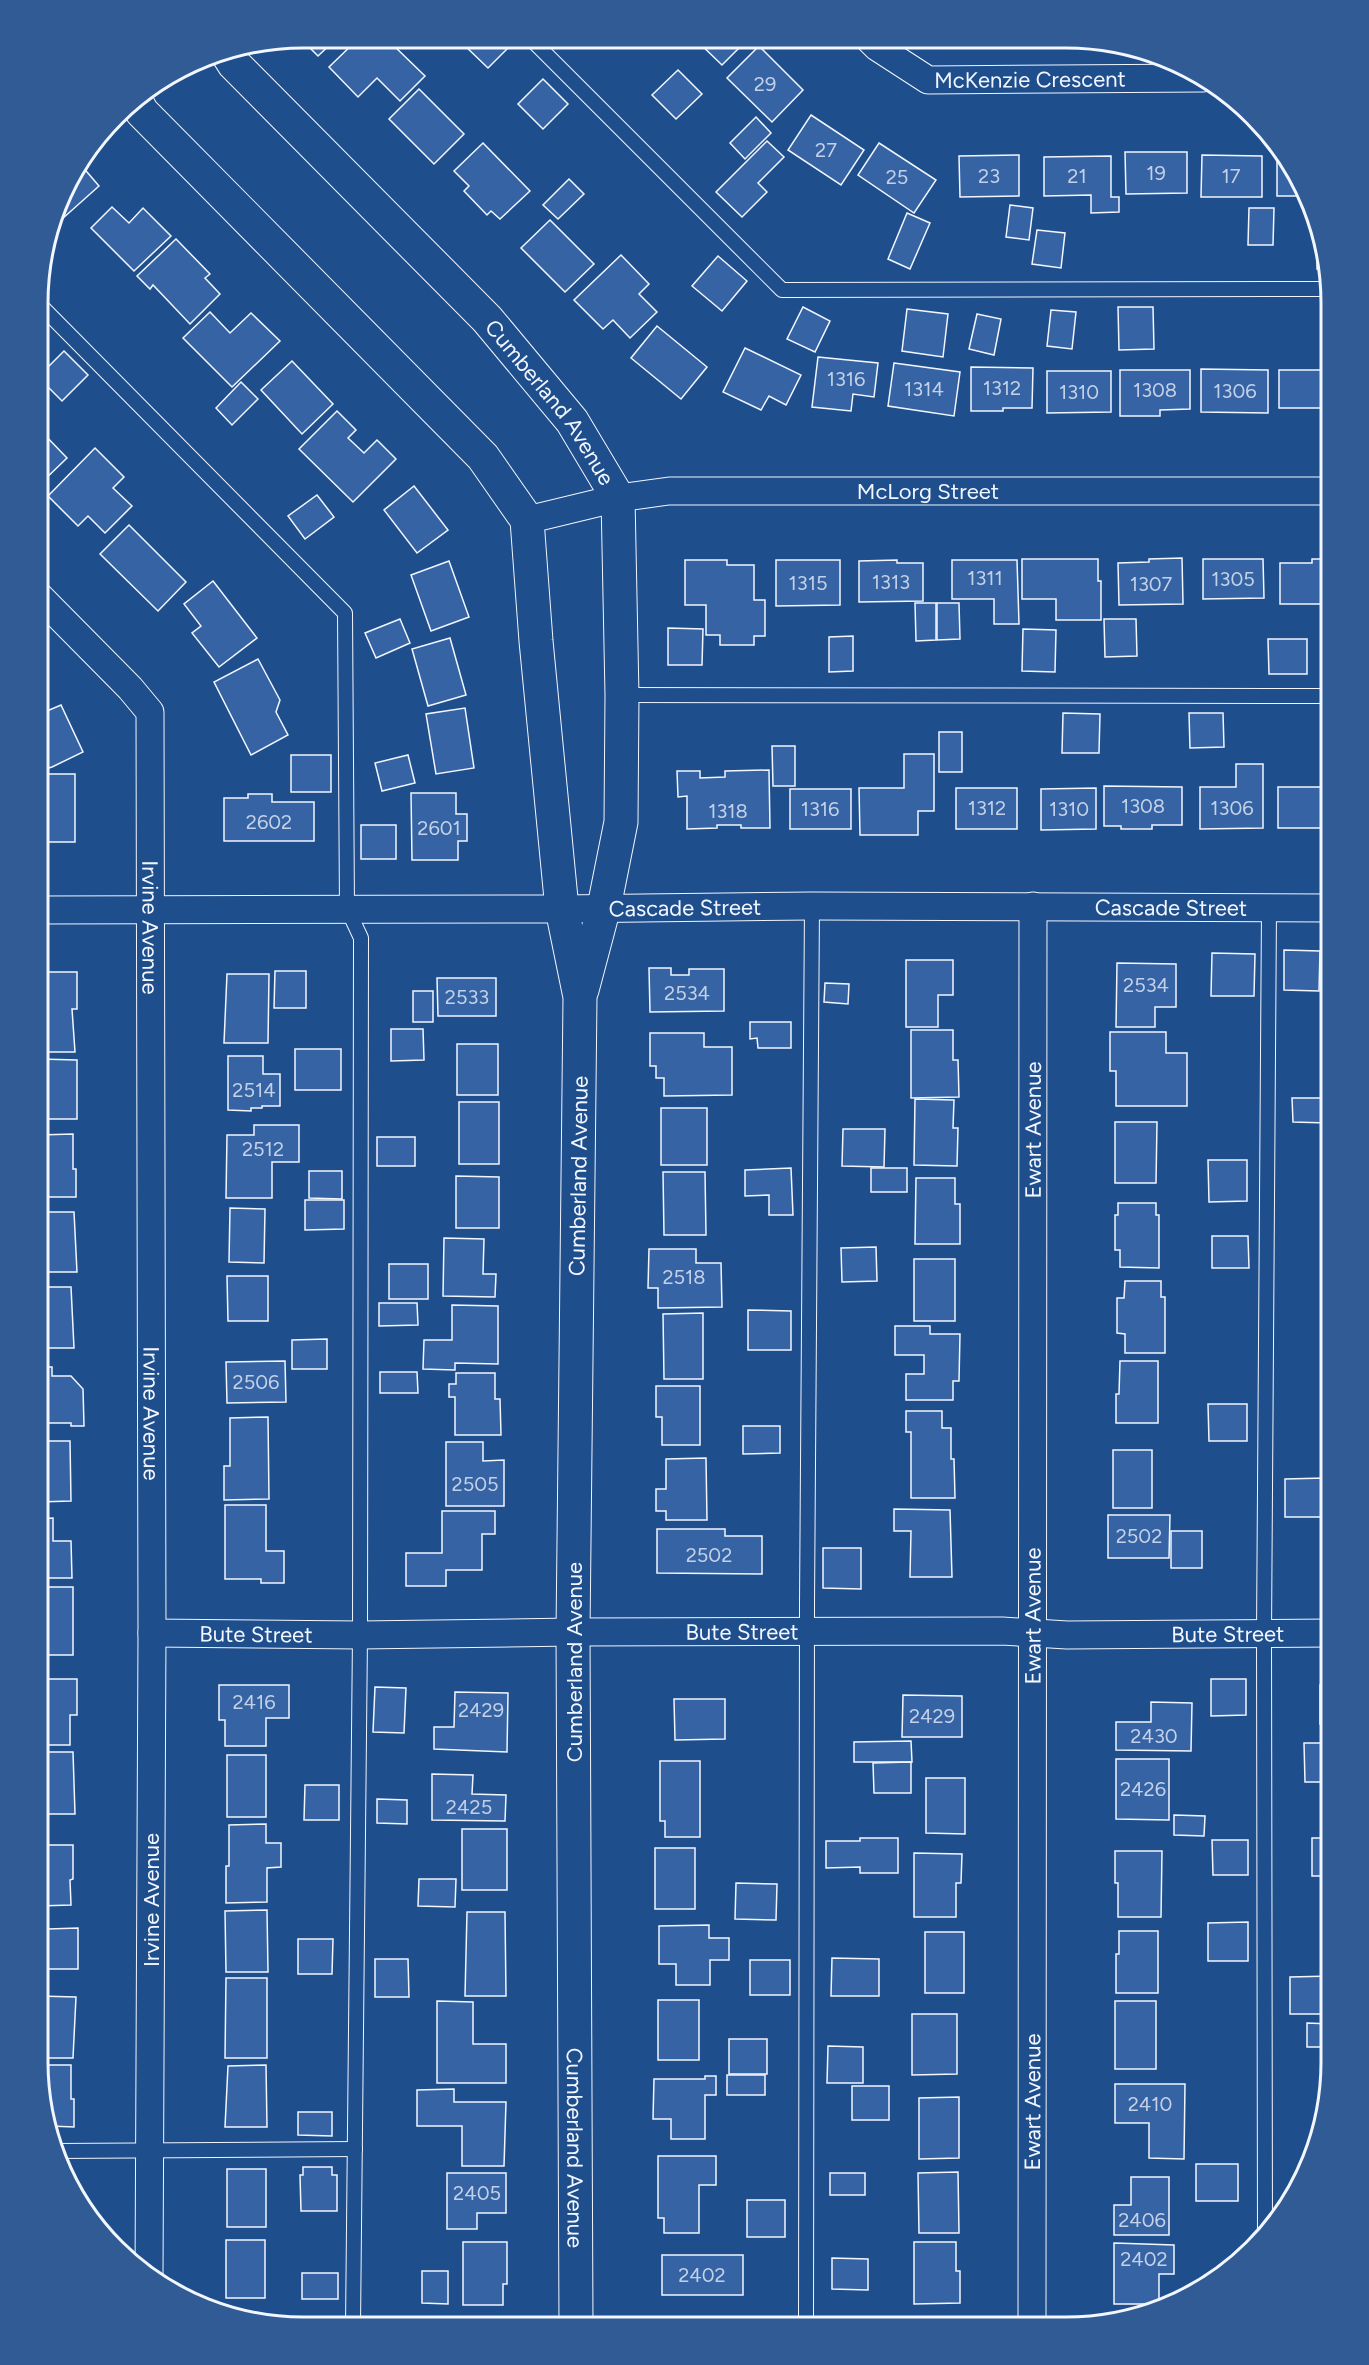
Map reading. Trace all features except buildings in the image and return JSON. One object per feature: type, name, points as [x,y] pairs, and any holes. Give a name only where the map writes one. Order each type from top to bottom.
[{"type":"street","name":"McKenzie Crescent","points":[[879,48],[928,80],[1187,78]]},
{"type":"street","name":"Cumberland Avenue","points":[[231,59],[487,319],[572,421],[618,498],[622,695],[621,822],[604,907],[580,997]]},
{"type":"street","points":[[140,107],[150,121],[483,457],[527,520]]},
{"type":"street","name":"McLorg Street","points":[[527,520],[618,498],[669,491],[1321,490]]},
{"type":"street","name":"Cumberland Avenue","points":[[527,520],[562,909],[580,997],[573,1632],[576,2317]]},
{"type":"street","name":"Irvine Avenue","points":[[48,605],[130,688],[150,712],[152,1634],[149,2265]]},
{"type":"street","name":"Cascade Street","points":[[48,910],[812,906],[1321,908]]},
{"type":"street","name":"Ewart Avenue","points":[[1032,2317],[1033,906]]},
{"type":"street","name":"Bute Street","points":[[152,1634],[1002,1631],[1067,1635],[1321,1633]]},
{"type":"lane","points":[[540,48],[782,290],[1320,289]]},
{"type":"lane","points":[[48,313],[345,613],[347,908],[361,938],[360,1635],[353,2317]]},
{"type":"lane","points":[[622,695],[1321,696]]},
{"type":"lane","points":[[806,2317],[807,1632],[812,906]]},
{"type":"lane","points":[[1265,2221],[1264,1634],[1269,909]]},
{"type":"lane","points":[[64,2151],[355,2149]]}]
